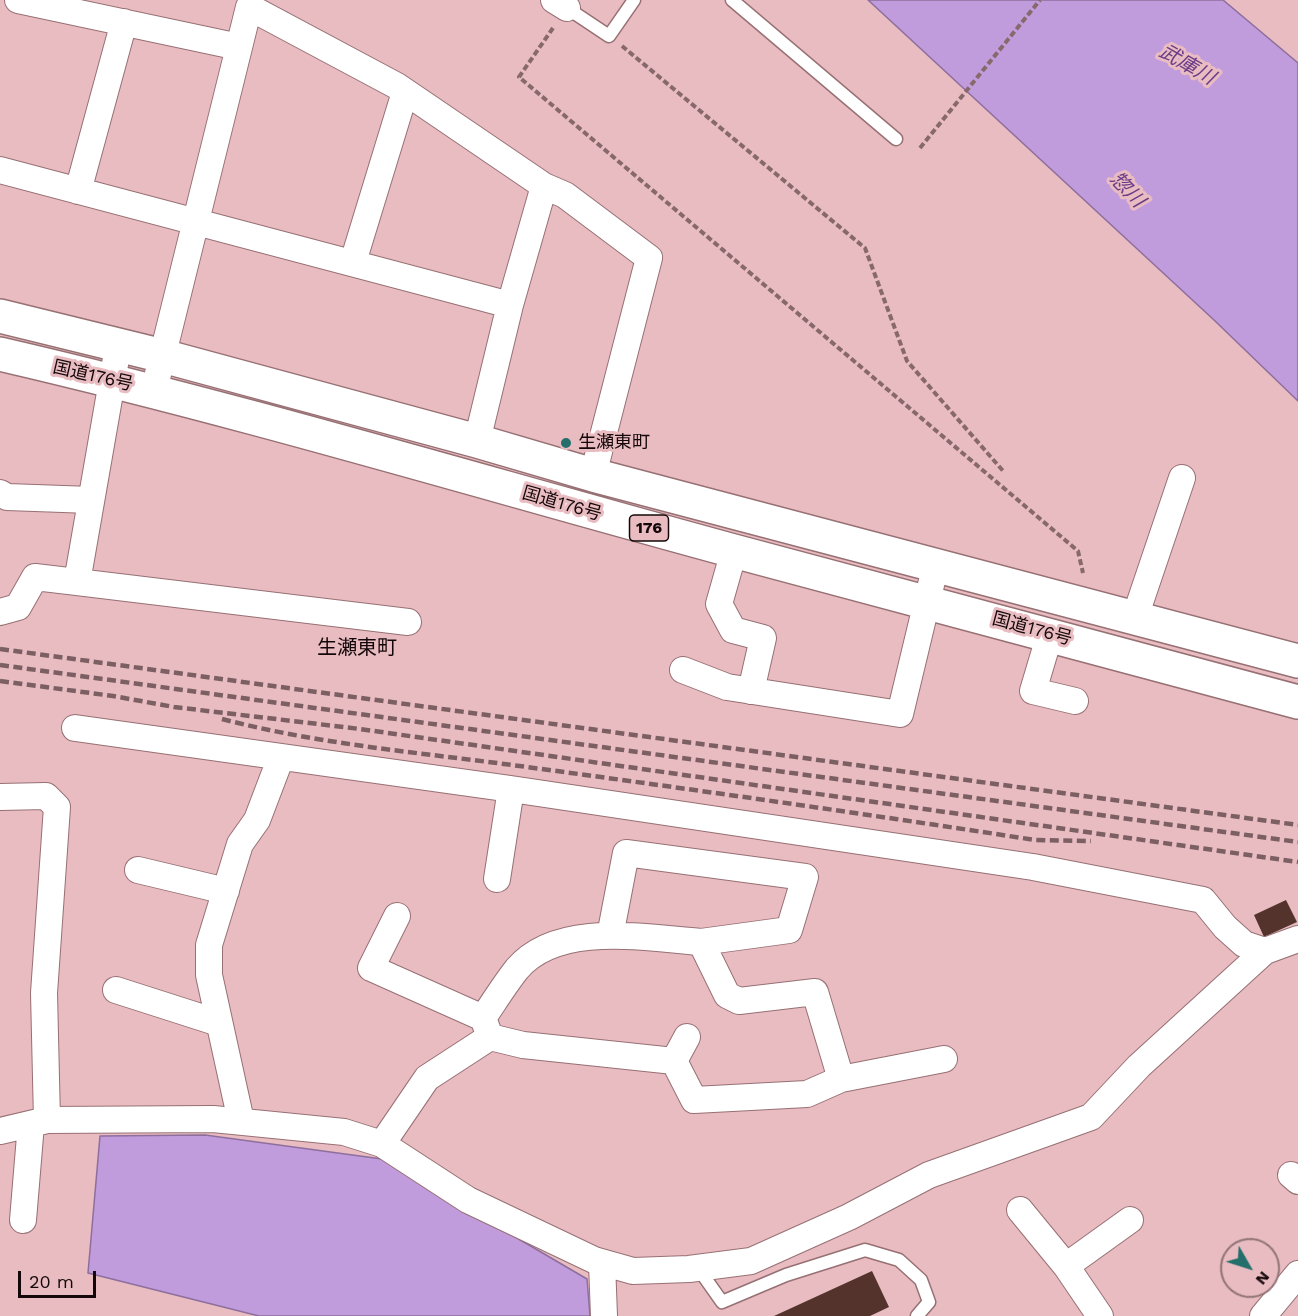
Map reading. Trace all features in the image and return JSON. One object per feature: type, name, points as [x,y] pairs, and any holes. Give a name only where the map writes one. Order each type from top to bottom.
[{"type":"highway","name":"国道176号","points":[[0,316],[118,347],[163,356],[477,441],[593,475],[1298,661]]},
{"type":"highway","name":"国道176号","points":[[0,354],[154,390],[734,551],[929,601],[1298,702]]},
{"type":"street","points":[[18,0],[239,47]]},
{"type":"street","points":[[154,390],[198,224],[249,7],[405,92],[544,186],[566,195],[649,258],[593,475]]},
{"type":"street","points":[[78,191],[124,22]]},
{"type":"street","points":[[353,262],[405,92]]},
{"type":"street","points":[[0,170],[510,305]]},
{"type":"street","points":[[477,441],[510,305],[544,186]]},
{"type":"street","points":[[77,582],[118,347]]},
{"type":"street","points":[[1135,617],[1182,478]]},
{"type":"street","points":[[0,493],[7,497],[91,500]]},
{"type":"street","points":[[734,551],[719,604],[734,630],[763,638],[751,691]]},
{"type":"street","points":[[683,670],[726,687],[900,714],[929,601],[936,564]]},
{"type":"street","points":[[0,612],[18,607],[35,577],[408,622]]},
{"type":"street","points":[[1050,634],[1033,691],[1075,701]]},
{"type":"street","points":[[75,729],[511,789],[1033,867],[1203,900],[1225,927],[1244,944],[1265,951]]},
{"type":"street","points":[[241,1121],[209,975],[209,945],[240,844],[257,820],[281,757]]},
{"type":"street","points":[[498,879],[511,789]]},
{"type":"street","points":[[0,797],[45,796],[57,807],[44,993],[39,1122],[23,1220]]},
{"type":"street","points":[[382,1144],[427,1078],[486,1027],[518,968],[536,954],[568,939],[610,936],[701,942],[789,930],[805,877],[626,853],[610,936]]},
{"type":"street","points":[[138,870],[226,891]]},
{"type":"street","points":[[397,916],[371,968],[523,1045],[674,1061]]},
{"type":"street","points":[[0,1131],[39,1122],[213,1119],[344,1132],[382,1144],[468,1200],[602,1263],[633,1271],[698,1268],[751,1261],[849,1217],[929,1175],[991,1159],[1091,1117],[1138,1066],[1265,951],[1298,939]]},
{"type":"street","points":[[701,942],[727,995],[739,1000],[815,992],[841,1079]]},
{"type":"street","points":[[116,990],[219,1023]]},
{"type":"street","points":[[674,1061],[687,1037]]},
{"type":"street","points":[[674,1061],[694,1100],[807,1094],[841,1079],[944,1059]]},
{"type":"street","points":[[1020,1210],[1066,1266],[1100,1316]]},
{"type":"street","points":[[1066,1266],[1130,1220]]},
{"type":"street","points":[[602,1263],[604,1316]]},
{"type":"street","points":[[1263,1316],[1298,1274]]},
{"type":"lane","points":[[560,4],[609,36],[634,0]]},
{"type":"lane","points":[[732,0],[896,139]]},
{"type":"lane","points":[[698,1268],[722,1302],[786,1275],[865,1250],[899,1260],[921,1280],[929,1302],[917,1316]]},
{"type":"path","points":[[920,148],[1040,0]]},
{"type":"path","points":[[560,4],[519,77],[1078,551],[1086,584]]},
{"type":"path","points":[[609,36],[865,248],[907,360],[1004,472]]},
{"type":"water","points":[[868,0],[1223,0],[1298,63],[1298,401],[1214,320]]},
{"type":"water","points":[[205,1135],[382,1159],[587,1279],[590,1316],[259,1316],[88,1273],[100,1136]]},
{"type":"building","points":[[1286,900],[1297,922],[1264,937],[1254,915]]},
{"type":"building","points":[[872,1271],[889,1307],[870,1316],[774,1316]]},
{"type":"railway","points":[[0,649],[1298,825]]},
{"type":"railway","points":[[0,665],[1298,842]]},
{"type":"railway","points":[[0,681],[113,696],[174,707],[360,729],[1298,862]]},
{"type":"railway","points":[[222,719],[298,736],[374,748],[654,784],[1035,840],[1091,841]]},
{"type":"place","name":"生瀬東町","points":[[566,443]]},
{"type":"district","name":"生瀬東町","points":[[357,648]]},
{"type":"water label","name":"武庫川","points":[[1187,65]]},
{"type":"water label","name":"惣川","points":[[1127,190]]}]
